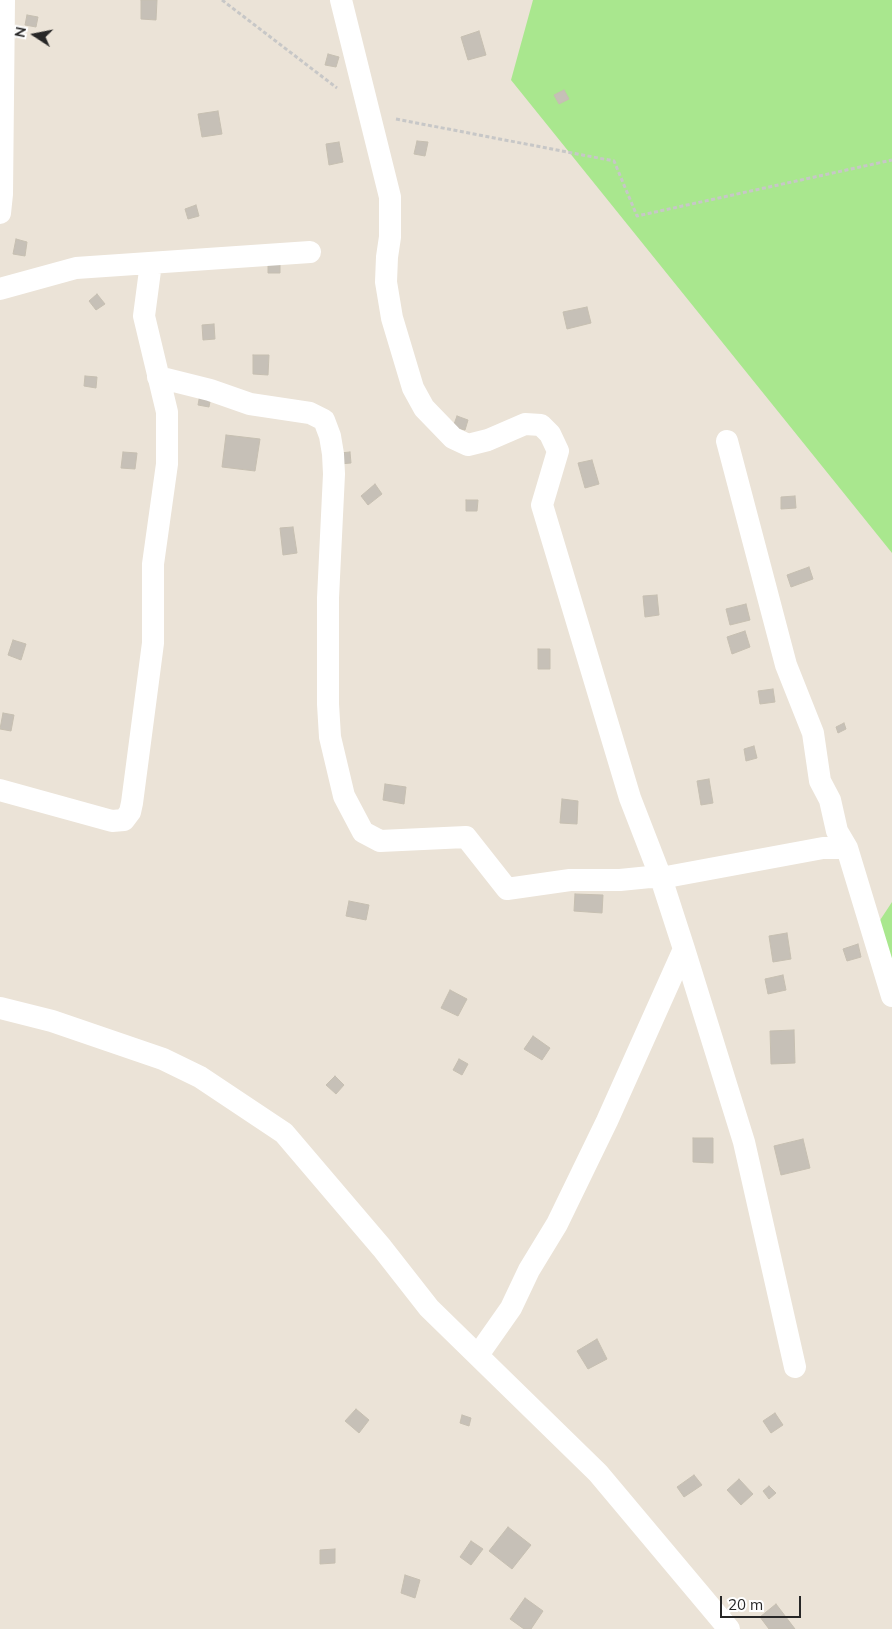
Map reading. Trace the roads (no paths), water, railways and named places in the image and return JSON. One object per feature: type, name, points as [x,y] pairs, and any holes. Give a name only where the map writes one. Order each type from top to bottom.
[{"type":"street","points":[[0,213],[2,194],[4,0]]},
{"type":"street","points":[[341,0],[390,197],[390,237],[386,282],[392,318],[413,388],[424,408],[453,438],[468,445],[488,440],[524,424],[541,425],[550,434],[558,451],[542,505],[630,798],[661,878],[744,1142],[795,1366]]},
{"type":"street","points":[[0,289],[76,268],[310,252]]},
{"type":"street","points":[[0,790],[112,821],[124,820],[130,812],[153,643],[153,564],[168,464],[167,412],[144,316],[150,263]]},
{"type":"street","points":[[158,377],[210,390],[250,404],[310,413],[324,420],[330,436],[334,474],[328,598],[328,704],[330,737],[344,796],[363,832],[380,841],[466,837],[507,888],[570,880],[661,878],[824,848],[846,848]]},
{"type":"street","points":[[727,441],[786,664],[813,733],[820,781],[830,800],[837,831],[846,848],[892,996]]},
{"type":"street","points":[[478,1355],[511,1308],[529,1270],[557,1224],[607,1121],[684,949]]},
{"type":"street","points":[[0,1008],[52,1021],[163,1059],[200,1077],[284,1133],[382,1248],[429,1308],[598,1473],[729,1629]]}]
